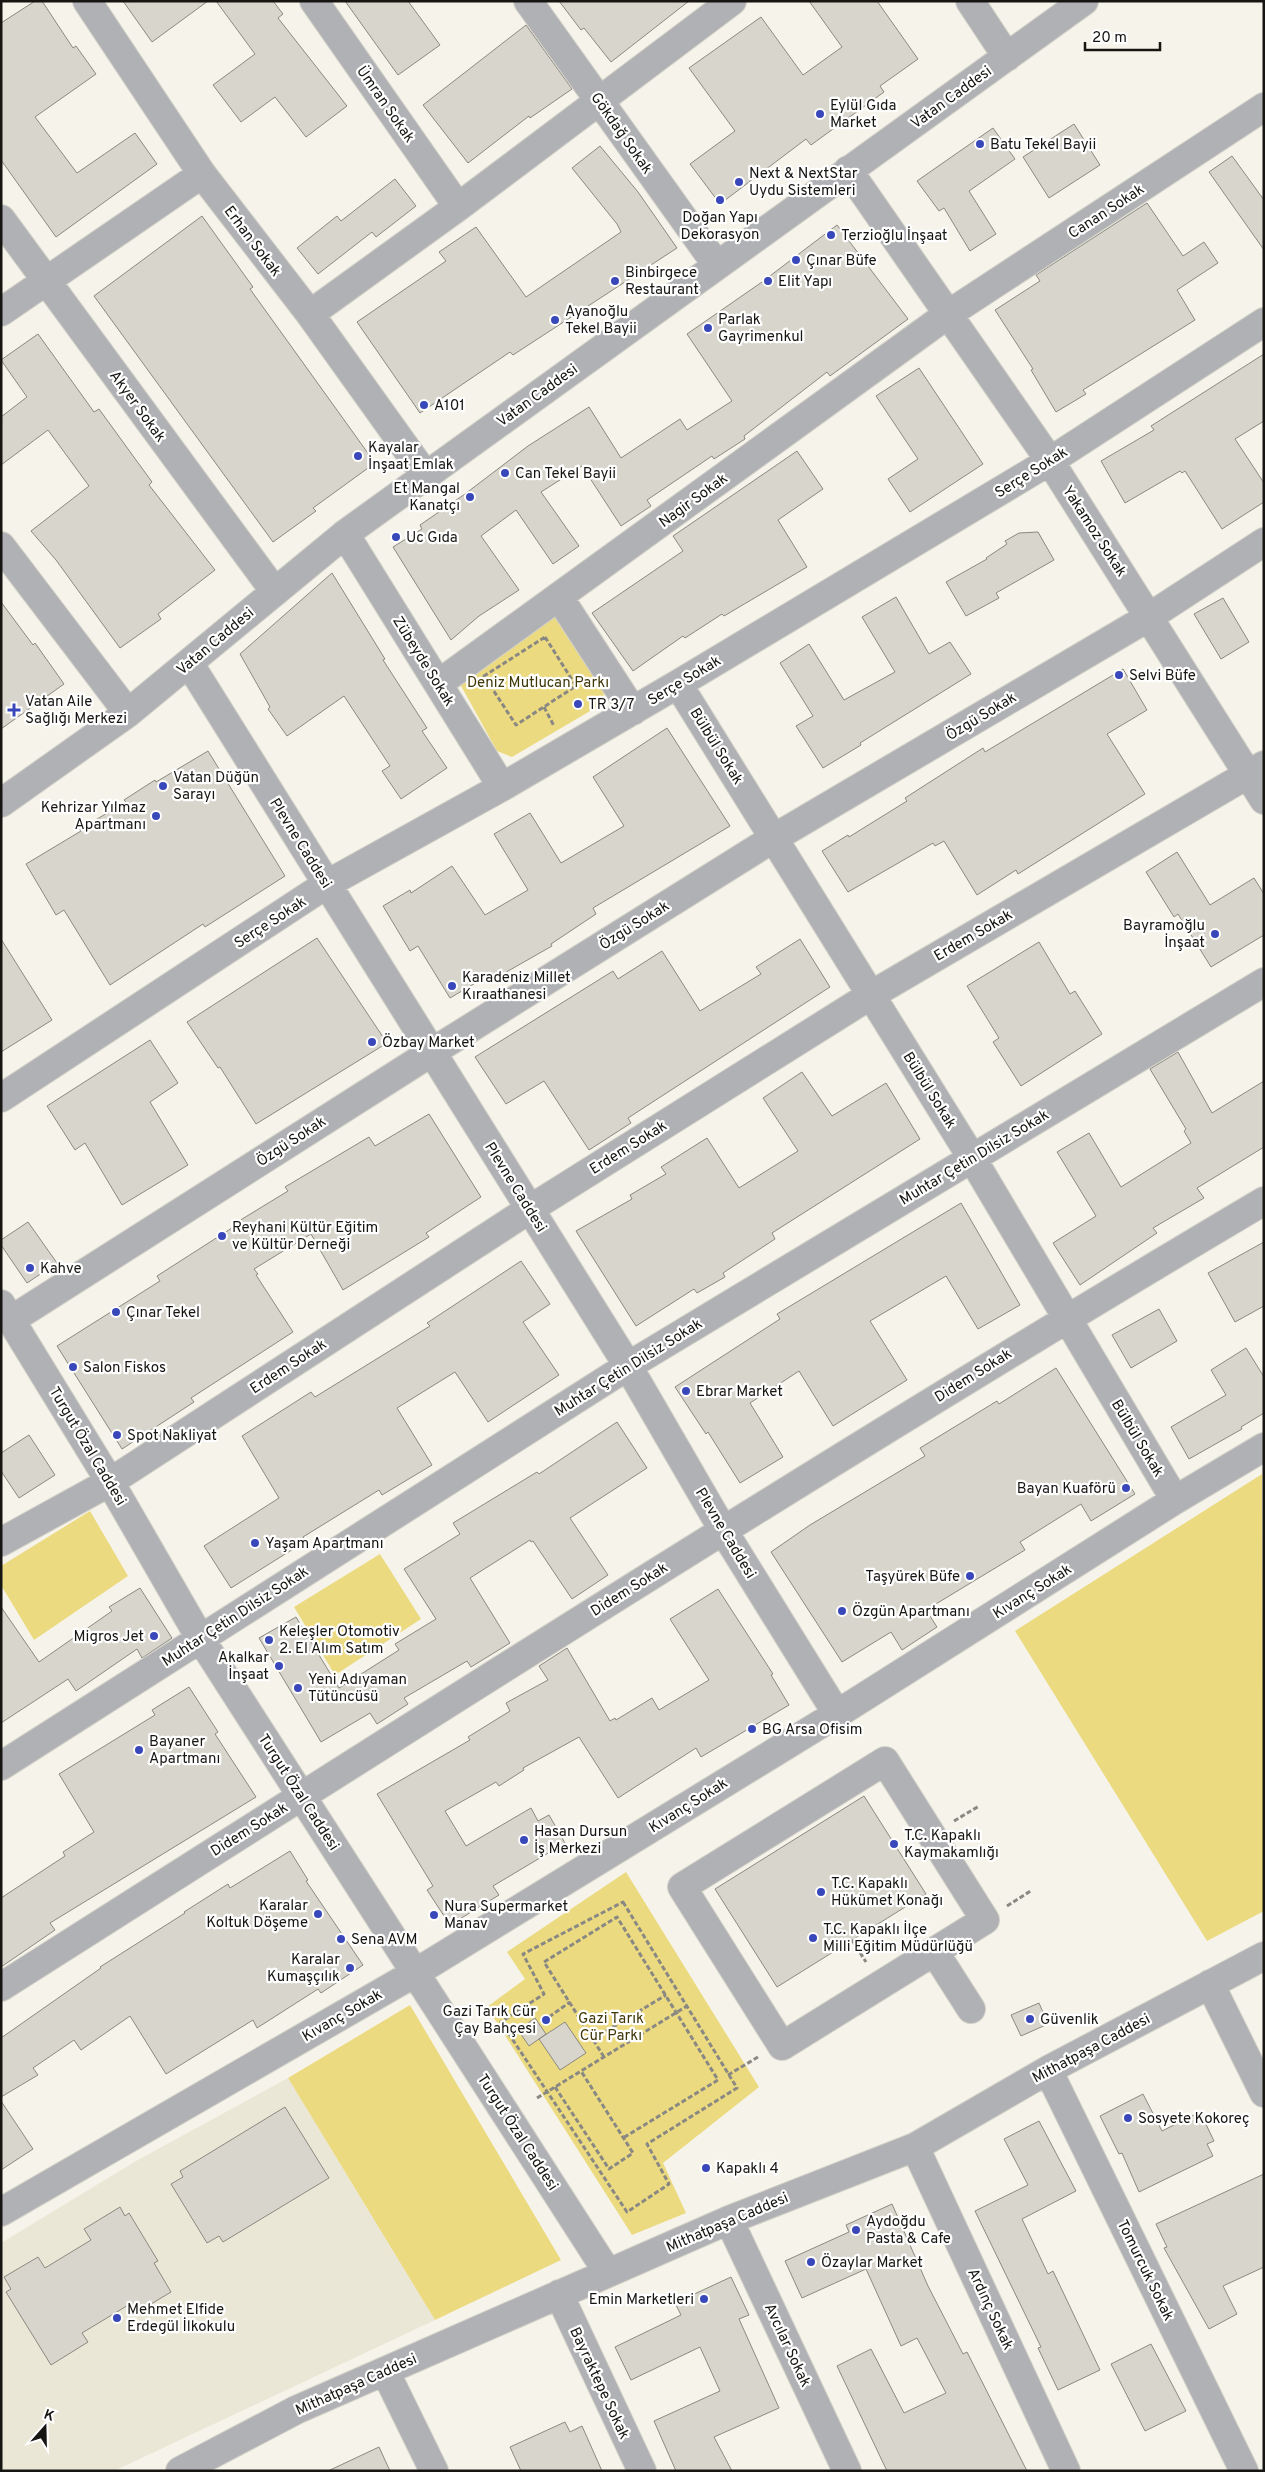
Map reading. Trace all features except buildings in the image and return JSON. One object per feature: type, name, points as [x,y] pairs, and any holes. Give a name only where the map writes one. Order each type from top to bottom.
[{"type":"street","name":"Erhan Sokak","points":[[87,1],[202,174],[310,314],[426,476]]},
{"type":"street","name":"Ümran Sokak","points":[[314,1],[458,207]]},
{"type":"street","name":"Gökdağ Sokak","points":[[528,1],[716,264]]},
{"type":"street","points":[[310,314],[458,207],[732,1]]},
{"type":"street","points":[[970,1],[1007,57]]},
{"type":"street","name":"Vatan Caddesi","points":[[1,803],[128,713],[345,534],[716,264],[1084,1]]},
{"type":"street","name":"Canan Sokak","points":[[947,315],[1264,107]]},
{"type":"street","name":"Yakamoz Sokak","points":[[848,170],[1050,461],[1149,617],[1256,770],[1264,800]]},
{"type":"street","points":[[1,312],[202,174]]},
{"type":"street","name":"Akyer Sokak","points":[[1,219],[275,592]]},
{"type":"street","name":"Nagir Sokak","points":[[438,684],[947,315]]},
{"type":"street","name":"Serçe Sokak","points":[[1,1098],[327,884],[502,787],[632,711],[1050,461],[1264,322]]},
{"type":"street","name":"Zübeyde Sokak","points":[[345,534],[502,787]]},
{"type":"street","name":"Özgü Sokak","points":[[6,1312],[432,1052],[774,838],[1149,617],[1264,542]]},
{"type":"street","points":[[1,546],[128,713]]},
{"type":"street","points":[[559,597],[632,711]]},
{"type":"street","name":"Plevne Caddesi","points":[[189,663],[628,1366],[723,1530],[837,1714]]},
{"type":"street","name":"Bülbül Sokak","points":[[678,684],[972,1158],[1175,1500]]},
{"type":"street","name":"Erdem Sokak","points":[[1,1542],[110,1482],[530,1209],[871,995],[1256,770]]},
{"type":"street","name":"Muhtar Çetin Dilsiz Sokak","points":[[1,1766],[628,1366],[1264,982]]},
{"type":"street","name":"Didem Sokak","points":[[1,1987],[723,1530],[1066,1318],[1264,1201]]},
{"type":"street","name":"Turgut Özal Caddesi","points":[[6,1312],[110,1482],[200,1638],[608,2273]]},
{"type":"street","name":"Kıvanç Sokak","points":[[1,2212],[415,1973],[837,1714],[1175,1500],[1264,1447]]},
{"type":"street","points":[[884,1761],[985,1920],[934,1951],[782,2046],[682,1887],[884,1761]]},
{"type":"street","points":[[934,1951],[971,2009]]},
{"type":"street","name":"Mithatpaşa Caddesi","points":[[180,2471],[212,2463],[296,2410],[559,2294],[729,2220],[915,2147],[1048,2070],[1264,1956]]},
{"type":"street","points":[[1210,1984],[1264,2093]]},
{"type":"street","name":"Tomurcuk Sokak","points":[[1048,2070],[1244,2471]]},
{"type":"street","name":"Ardınç Sokak","points":[[915,2147],[1066,2471]]},
{"type":"street","name":"Avcılar Sokak","points":[[729,2220],[848,2471]]},
{"type":"street","name":"Bayraktepe Sokak","points":[[559,2294],[642,2471]]},
{"type":"street","points":[[385,2371],[434,2471]]},
{"type":"path","points":[[544,637],[576,686],[516,725],[484,676],[544,637]]},
{"type":"path","points":[[623,1902],[728,2075],[737,2088],[647,2144],[669,2184],[627,2212],[501,2022],[544,1994],[522,1954],[623,1902]]},
{"type":"path","points":[[604,2057],[544,1962],[617,1917],[718,2080],[624,2138]]},
{"type":"path","points":[[852,1940],[866,1962]]},
{"type":"path","points":[[593,2039],[666,1995]]},
{"type":"path","points":[[549,2016],[570,2002]]},
{"type":"path","points":[[537,2098],[687,2006]]},
{"type":"path","points":[[728,2075],[760,2056]]},
{"type":"path","points":[[555,2086],[609,2169],[633,2153],[581,2071]]},
{"type":"shaded area","points":[[288,2078],[435,2320],[114,2471],[1,2471],[1,2243],[136,2161]]},
{"type":"green space","name":"Deniz Mutlucan Parkı","points":[[556,610],[605,689],[602,704],[512,757],[497,751],[455,675]]},
{"type":"green space","points":[[1262,1474],[1264,1911],[1207,1941],[1015,1631]]},
{"type":"green space","points":[[90,1511],[128,1576],[34,1640],[1,1585],[1,1566]]},
{"type":"green space","points":[[380,1554],[421,1619],[335,1675],[294,1607]]},
{"type":"green space","name":"Gazi Tarık Cür Parkı","points":[[626,1872],[759,2087],[663,2163],[686,2213],[632,2235],[487,2007],[525,1979],[507,1952]]},
{"type":"green space","points":[[410,2005],[561,2260],[435,2320],[288,2078]]},
{"type":"place","name":"Eylül Gıda Market","points":[[820,114]]},
{"type":"place","name":"Batu Tekel Bayii","points":[[980,144]]},
{"type":"place","name":"Next & NextStar Uydu Sistemleri","points":[[739,182]]},
{"type":"place","name":"Doğan Yapı Dekorasyon","points":[[720,200]]},
{"type":"place","name":"Terzioğlu İnşaat","points":[[831,235]]},
{"type":"place","name":"Çınar Büfe","points":[[796,260]]},
{"type":"place","name":"Binbirgece Restaurant","points":[[615,281]]},
{"type":"place","name":"Elit Yapı","points":[[768,281]]},
{"type":"place","name":"Ayanoğlu Tekel Bayii","points":[[555,320]]},
{"type":"place","name":"Parlak Gayrimenkul","points":[[708,328]]},
{"type":"place","name":"A101","points":[[424,405]]},
{"type":"place","name":"Kayalar İnşaat Emlak","points":[[358,456]]},
{"type":"place","name":"Can Tekel Bayii","points":[[505,473]]},
{"type":"place","name":"Et Mangal Kanatçı","points":[[470,497]]},
{"type":"place","name":"Uc Gıda","points":[[396,537]]},
{"type":"place","name":"Selvi Büfe","points":[[1119,675]]},
{"type":"place","name":"TR 3/7","points":[[578,704]]},
{"type":"place","name":"Vatan Aile Sağlığı Merkezi","points":[[14,710]]},
{"type":"place","name":"Vatan Düğün Sarayı","points":[[163,786]]},
{"type":"place","name":"Kehrizar Yılmaz Apartmanı","points":[[156,816]]},
{"type":"place","name":"Bayramoğlu İnşaat","points":[[1215,934]]},
{"type":"place","name":"Karadeniz Millet Kıraathanesi","points":[[452,986]]},
{"type":"place","name":"Özbay Market","points":[[372,1042]]},
{"type":"place","name":"Reyhani Kültür Eğitim ve Kültür Derneği","points":[[222,1236]]},
{"type":"place","name":"Kahve","points":[[30,1268]]},
{"type":"place","name":"Çınar Tekel","points":[[116,1312]]},
{"type":"place","name":"Salon Fiskos","points":[[73,1367]]},
{"type":"place","name":"Ebrar Market","points":[[686,1391]]},
{"type":"place","name":"Spot Nakliyat","points":[[117,1435]]},
{"type":"place","name":"Bayan Kuaförü","points":[[1126,1488]]},
{"type":"place","name":"Yaşam Apartmanı","points":[[255,1543]]},
{"type":"place","name":"Taşyürek Büfe","points":[[970,1576]]},
{"type":"place","name":"Özgün Apartmanı","points":[[842,1611]]},
{"type":"place","name":"Migros Jet","points":[[154,1636]]},
{"type":"place","name":"Keleşler Otomotiv 2. El Alım Satım","points":[[269,1640]]},
{"type":"place","name":"Akalkar İnşaat","points":[[279,1666]]},
{"type":"place","name":"Yeni Adıyaman Tütüncüsü","points":[[298,1688]]},
{"type":"place","name":"BG Arsa Ofisim","points":[[752,1729]]},
{"type":"place","name":"Bayaner Apartmanı","points":[[139,1750]]},
{"type":"place","name":"Hasan Dursun İş Merkezi","points":[[524,1840]]},
{"type":"place","name":"T.C. Kapaklı Kaymakamlığı","points":[[894,1844]]},
{"type":"place","name":"T.C. Kapaklı Hükümet Konağı","points":[[821,1892]]},
{"type":"place","name":"Karalar Koltuk Döşeme","points":[[318,1914]]},
{"type":"place","name":"Nura Supermarket Manav","points":[[434,1915]]},
{"type":"place","name":"T.C. Kapaklı İlçe Milli Eğitim Müdürlüğü","points":[[813,1938]]},
{"type":"place","name":"Sena AVM","points":[[341,1939]]},
{"type":"place","name":"Karalar Kumaşçılık","points":[[350,1968]]},
{"type":"place","name":"Güvenlik","points":[[1030,2019]]},
{"type":"place","name":"Gazi Tarık Cür Çay Bahçesi","points":[[546,2020]]},
{"type":"place","name":"Sosyete Kokoreç","points":[[1128,2118]]},
{"type":"place","name":"Kapaklı 4","points":[[706,2168]]},
{"type":"place","name":"Aydoğdu Pasta & Cafe","points":[[856,2230]]},
{"type":"place","name":"Özaylar Market","points":[[811,2262]]},
{"type":"place","name":"Emin Marketleri","points":[[704,2299]]},
{"type":"place","name":"Mehmet Elfide Erdegül İlkokulu","points":[[117,2318]]}]
